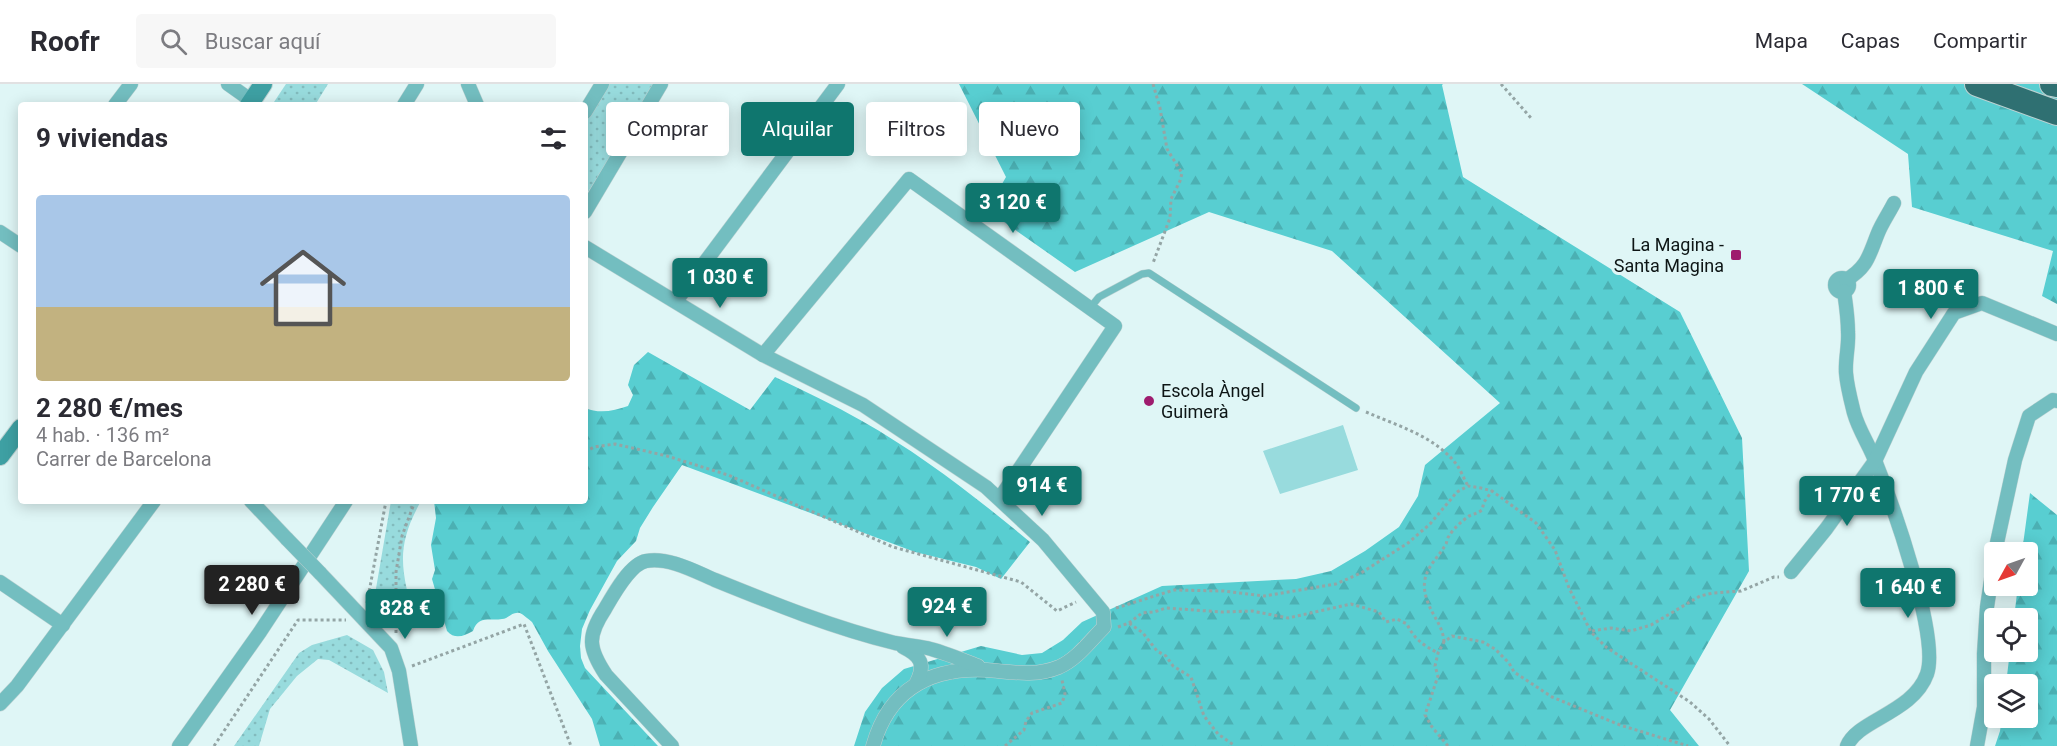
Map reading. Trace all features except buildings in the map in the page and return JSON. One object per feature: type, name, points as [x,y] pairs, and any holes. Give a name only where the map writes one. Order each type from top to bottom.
[{"type":"highway","points":[[1977,84],[2057,113]]},
{"type":"highway","points":[[2052,84],[2057,85]]},
{"type":"main road","points":[[251,102],[263,84]]},
{"type":"main road","points":[[0,456],[18,432]]},
{"type":"street","points":[[117,102],[131,84]]},
{"type":"street","points":[[228,84],[249,102]]},
{"type":"street","points":[[406,102],[417,84]]},
{"type":"street","points":[[468,84],[476,102]]},
{"type":"street","points":[[588,107],[602,84]]},
{"type":"street","points":[[588,207],[662,84]]},
{"type":"street","points":[[676,301],[838,84]]},
{"type":"street","points":[[764,355],[909,179],[1115,326],[1000,498]]},
{"type":"street","points":[[1848,746],[1853,737],[1900,707],[1914,695],[1928,673],[1930,651],[1918,590],[1894,512],[1855,415],[1846,374],[1848,333],[1845,285],[1869,258],[1878,232],[1894,203]]},
{"type":"street","points":[[0,232],[18,238]]},
{"type":"street","points":[[588,249],[764,355],[863,405],[986,487],[1043,540],[1102,612],[1104,627],[1077,656],[1060,667],[1015,674],[959,669],[930,677],[916,684],[884,716],[873,746]]},
{"type":"street","points":[[1791,572],[1826,530],[1875,460],[1916,372],[1954,313],[1982,303],[2057,334]]},
{"type":"street","points":[[1997,542],[2015,460],[2029,416],[2053,400],[2057,401]]},
{"type":"street","points":[[0,704],[17,686],[152,504]]},
{"type":"street","points":[[254,504],[391,648],[398,665],[411,746]]},
{"type":"street","points":[[331,504],[334,517]]},
{"type":"street","points":[[179,746],[260,632],[344,504]]},
{"type":"street","points":[[672,746],[606,675],[597,662],[591,646],[593,633],[600,616],[629,573],[643,562],[658,560],[679,565],[795,612],[896,643],[928,649],[989,670]]},
{"type":"street","points":[[0,582],[63,624]]},
{"type":"street","points":[[1977,746],[1984,707],[1984,654],[1989,596]]},
{"type":"street","points":[[896,643],[917,656],[921,663],[922,669],[916,684]]},
{"type":"lane","points":[[1090,308],[1099,297],[1142,274],[1149,273],[1356,408]]},
{"type":"path","points":[[1149,273],[1170,218],[1171,199],[1182,172],[1167,149],[1153,84]]},
{"type":"path","points":[[1501,84],[1531,118]]},
{"type":"path","points":[[1356,408],[1426,438],[1446,453],[1458,466],[1468,486]]},
{"type":"path","points":[[588,450],[594,447],[615,444],[667,456],[728,475],[892,547],[1021,582],[1057,611],[1076,602]]},
{"type":"path","points":[[1102,612],[1174,590],[1224,591],[1264,596],[1336,584],[1361,573],[1408,543],[1430,524],[1457,492],[1468,486],[1492,491],[1536,523],[1547,536],[1591,632],[1606,647],[1690,702],[1709,719],[1730,746]]},
{"type":"path","points":[[1444,642],[1443,630],[1434,619],[1424,590],[1427,572],[1431,562],[1446,544],[1449,535],[1470,516],[1482,510],[1492,491]]},
{"type":"path","points":[[214,746],[298,620],[348,620],[368,603],[385,504]]},
{"type":"path","points":[[414,504],[402,536],[396,572],[398,665],[524,624],[571,746]]},
{"type":"path","points":[[1591,632],[1611,628],[1631,631],[1651,625],[1700,596],[1741,591],[1774,577],[1785,577],[1791,572]]},
{"type":"path","points":[[1104,627],[1112,631],[1129,623],[1142,613],[1166,608],[1222,612],[1252,611],[1288,618],[1351,604],[1379,612],[1386,622],[1397,619],[1407,624],[1412,635],[1423,645],[1438,653]]},
{"type":"path","points":[[1129,623],[1143,633],[1173,666],[1191,677],[1203,716],[1218,734],[1235,746]]},
{"type":"path","points":[[1448,746],[1425,715],[1438,676],[1436,666],[1438,653],[1444,642],[1452,636],[1483,642],[1495,649],[1509,663],[1514,672],[1552,697],[1620,725],[1688,746]]},
{"type":"path","points":[[1005,746],[1024,730],[1026,721],[1032,713],[1062,703],[1065,694],[1060,667]]},
{"type":"path","points":[[1669,746],[1671,740]]},
{"type":"green space","points":[[959,84],[1443,84],[1463,177],[1680,312],[1742,438],[1749,571],[1670,710],[1699,746],[854,746],[865,712],[882,688],[904,669],[981,646],[1022,655],[1042,653],[1063,640],[1082,622],[1162,586],[1296,579],[1331,571],[1399,527],[1418,496],[1425,465],[1500,403],[1332,251],[1209,212],[1075,272],[987,210],[1006,177],[995,156],[1080,156],[1080,102],[979,102],[979,124]]},
{"type":"green space","points":[[1802,84],[2057,84],[2057,304],[2042,296],[2053,251],[1912,207],[1908,154]]},
{"type":"green space","points":[[648,352],[750,410],[775,377],[884,434],[969,493],[1030,542],[1001,579],[976,567],[915,552],[682,465],[640,528],[636,541],[617,561],[590,610],[582,629],[580,646],[585,668],[658,746],[600,746],[592,719],[532,622],[517,613],[504,619],[481,621],[473,631],[460,636],[453,636],[447,631],[432,579],[435,570],[431,545],[436,518],[434,504],[588,504],[588,409],[606,411],[628,406],[633,395],[628,385],[634,365]]},
{"type":"green space","points":[[2030,493],[2057,515],[2057,746],[1995,746],[2000,728],[2038,728],[2038,674],[2007,674],[2009,662],[2038,662],[2038,608],[2015,608],[2017,596],[2038,596],[2038,542],[2023,542]]},
{"type":"shaded area","points":[[286,84],[328,84],[317,102],[274,102]]},
{"type":"shaded area","points":[[604,84],[656,84],[645,102],[606,102],[606,156],[611,156],[588,192],[588,112]]},
{"type":"shaded area","points":[[1343,425],[1358,470],[1280,494],[1263,451]]},
{"type":"shaded area","points":[[390,504],[420,504],[407,534],[403,562],[415,624],[373,606]]},
{"type":"shaded area","points":[[347,635],[373,650],[384,672],[388,693],[329,660],[318,659],[297,676],[270,709],[259,746],[234,746],[299,653],[312,645]]},
{"type":"place","name":"La Magina - Santa Magina","points":[[1736,255]]},
{"type":"place","name":"Escola Àngel Guimerà","points":[[1149,401]]}]
